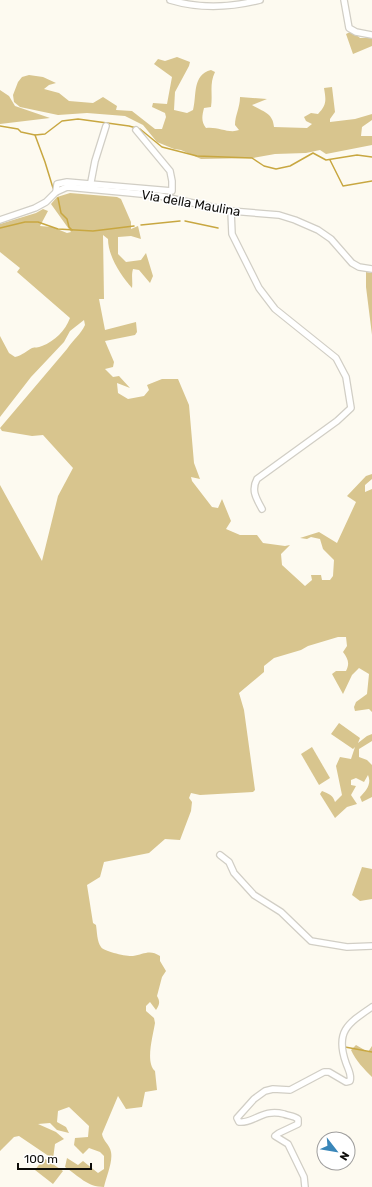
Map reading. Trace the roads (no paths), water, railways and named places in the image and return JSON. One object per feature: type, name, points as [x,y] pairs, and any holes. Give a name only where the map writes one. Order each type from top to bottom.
[{"type":"street","points":[[170,0],[204,7],[236,6],[260,0]]},
{"type":"street","points":[[344,0],[349,28],[356,32],[372,35]]},
{"type":"street","points":[[106,126],[95,161],[90,187],[172,191],[170,171],[136,130]]},
{"type":"street","name":"Via della Maulina","points":[[0,220],[35,208],[46,202],[56,192],[67,187],[90,187],[160,196],[231,211],[279,215],[295,220],[318,230],[331,239],[352,263],[359,267],[372,269]]},
{"type":"street","points":[[231,211],[232,234],[258,288],[275,309],[336,358],[346,377],[351,402],[351,408],[337,421],[257,478],[254,494],[262,509]]},
{"type":"street","points":[[220,854],[229,862],[234,872],[254,895],[281,912],[312,941],[346,947],[372,946]]},
{"type":"street","points":[[305,1187],[304,1177],[288,1144],[275,1136],[276,1134],[298,1124],[298,1120],[274,1112],[261,1114],[244,1122],[239,1122],[238,1117],[254,1099],[269,1089],[290,1090],[324,1072],[329,1072],[346,1082],[350,1082],[351,1076],[341,1045],[342,1036],[353,1020],[372,1007]]},
{"type":"waterway","points":[[0,126],[18,129],[21,132],[35,135],[45,134],[62,121],[78,119],[129,126],[140,129],[162,147],[197,156],[252,158],[264,166],[276,169],[290,166],[313,153],[326,160],[357,155],[372,157]]},
{"type":"waterway","points":[[35,135],[53,188]]},
{"type":"waterway","points":[[330,160],[343,186],[372,181]]},
{"type":"waterway","points":[[58,198],[61,213],[67,219],[69,227],[72,230]]},
{"type":"waterway","points":[[141,225],[180,221]]},
{"type":"waterway","points":[[185,221],[218,228]]},
{"type":"waterway","points":[[0,228],[25,222],[38,222],[58,229],[93,231],[134,226]]},
{"type":"waterway","points":[[345,1047],[372,1052]]}]
